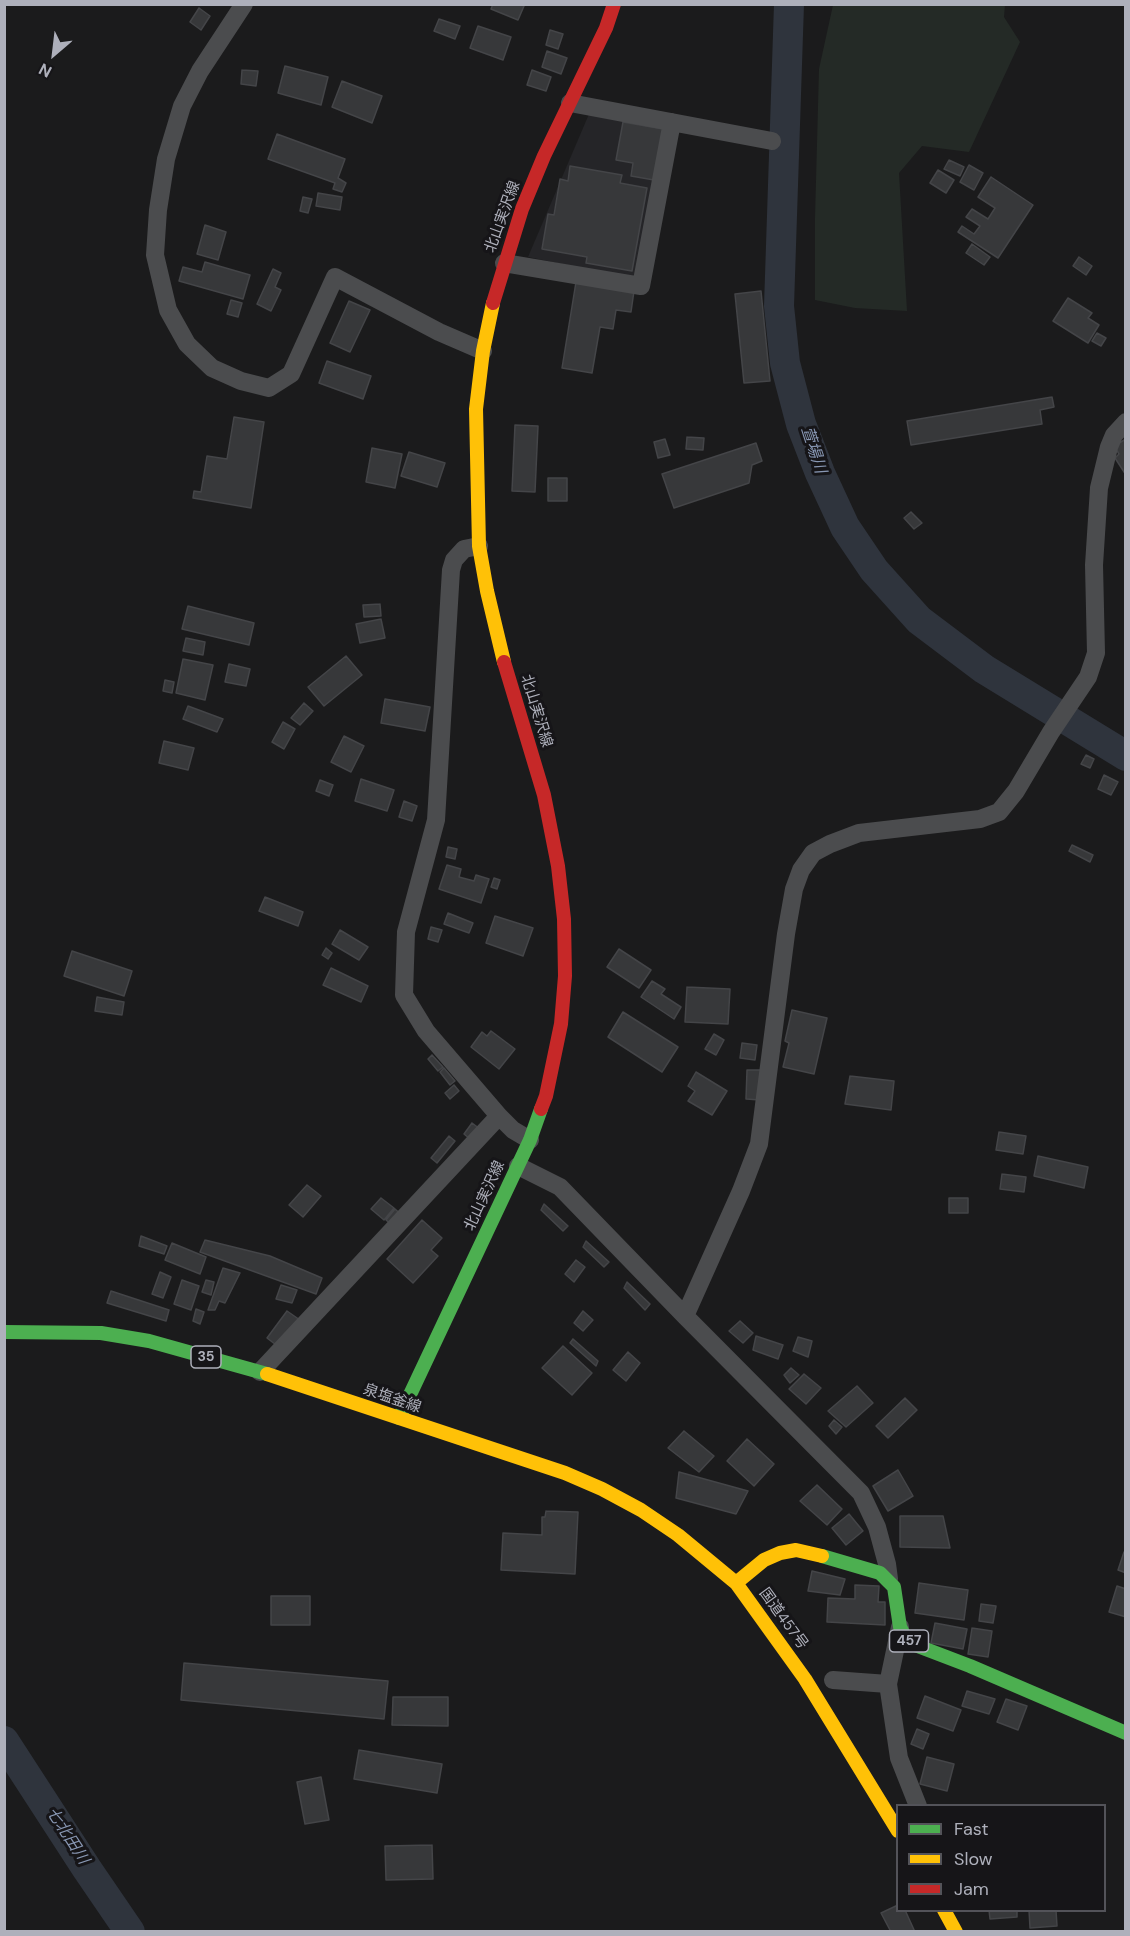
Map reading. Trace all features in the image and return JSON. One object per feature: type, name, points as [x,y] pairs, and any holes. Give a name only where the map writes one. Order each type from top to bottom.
[{"type":"main road","name":"北山実沢線","points":[[399,1419],[530,1140],[546,1096],[561,1024],[565,976],[564,919],[558,866],[544,795],[506,672],[486,591],[479,546],[476,409],[483,351],[504,262],[522,209],[539,167],[606,28],[614,4]]},
{"type":"main road","name":"泉塩釜線","points":[[6,1332],[45,1331],[111,1335],[149,1341],[260,1372],[565,1473],[602,1489],[641,1510],[678,1535],[736,1583]]},
{"type":"main road","name":"国道457号","points":[[889,1579],[866,1567],[796,1550],[780,1552],[764,1560],[736,1583],[805,1679],[896,1829]]},
{"type":"main road","name":"457","points":[[889,1579],[894,1587],[900,1627],[906,1638],[915,1645],[970,1666],[1125,1733]]},
{"type":"main road","points":[[945,1912],[956,1932]]},
{"type":"street","points":[[244,4],[200,70],[182,106],[166,159],[158,210],[155,255],[168,310],[187,344],[212,368],[241,381],[269,388],[291,374],[335,277],[439,332],[483,351]]},
{"type":"street","points":[[570,103],[772,141]]},
{"type":"street","points":[[504,262],[641,286],[672,122]]},
{"type":"street","points":[[685,1316],[741,1191],[759,1144],[786,934],[794,888],[801,870],[813,853],[859,833],[980,819],[999,812],[1016,791],[1056,724],[1088,677],[1096,653],[1095,565],[1099,488],[1109,447],[1114,435],[1125,422]]},
{"type":"street","points":[[479,546],[464,549],[454,560],[451,570],[436,820],[406,932],[404,996],[426,1031],[499,1116],[513,1130],[530,1140]]},
{"type":"street","points":[[260,1372],[499,1116]]},
{"type":"street","points":[[518,1166],[560,1187],[861,1493],[877,1527],[889,1579]]},
{"type":"street","points":[[900,1627],[888,1684],[899,1758],[917,1804]]},
{"type":"street","points":[[833,1680],[888,1684]]},
{"type":"shaded area","points":[[833,5],[1005,5],[1004,17],[1020,42],[969,152],[922,146],[899,173],[907,311],[855,308],[815,300],[819,69]]},
{"type":"shaded area","points":[[589,114],[667,125],[635,279],[528,257]]},
{"type":"building","points":[[493,4],[524,6],[518,20],[491,9]]},
{"type":"building","points":[[199,8],[210,16],[201,30],[190,22]]},
{"type":"building","points":[[439,19],[460,26],[455,39],[434,31]]},
{"type":"building","points":[[478,26],[511,37],[503,60],[470,48]]},
{"type":"building","points":[[550,30],[563,34],[558,49],[546,45]]},
{"type":"building","points":[[547,51],[567,58],[561,74],[542,67]]},
{"type":"building","points":[[285,66],[328,77],[321,105],[278,93]]},
{"type":"building","points":[[242,70],[258,71],[256,86],[241,84]]},
{"type":"building","points":[[532,70],[551,77],[546,91],[527,85]]},
{"type":"building","points":[[342,81],[382,96],[372,123],[332,107]]},
{"type":"building","points":[[623,122],[663,129],[654,180],[631,176],[633,163],[616,160]]},
{"type":"building","points":[[277,134],[345,159],[338,178],[346,183],[342,192],[333,189],[335,183],[268,159]]},
{"type":"building","points":[[949,160],[964,167],[960,176],[944,169]]},
{"type":"building","points":[[969,165],[983,173],[974,190],[960,182]]},
{"type":"building","points":[[570,166],[622,175],[620,183],[647,188],[632,271],[586,263],[587,257],[542,249],[548,214],[554,215],[560,179],[568,181]]},
{"type":"building","points":[[938,170],[954,180],[946,193],[930,183]]},
{"type":"building","points":[[991,177],[1033,205],[998,258],[958,232],[962,226],[974,234],[980,226],[966,217],[972,209],[988,219],[995,208],[978,197]]},
{"type":"building","points":[[318,193],[342,197],[340,210],[316,206]]},
{"type":"building","points":[[303,197],[312,199],[308,213],[300,211]]},
{"type":"building","points":[[205,225],[226,232],[218,260],[197,254]]},
{"type":"building","points":[[972,244],[990,257],[984,265],[966,253]]},
{"type":"building","points":[[1079,257],[1092,266],[1086,275],[1073,266]]},
{"type":"building","points":[[205,262],[250,275],[243,299],[179,281],[183,267],[202,272]]},
{"type":"building","points":[[273,269],[281,273],[275,287],[281,290],[271,311],[257,304]]},
{"type":"building","points":[[576,282],[634,291],[631,312],[616,310],[613,329],[600,327],[592,373],[562,368]]},
{"type":"building","points":[[761,291],[770,381],[744,383],[735,294]]},
{"type":"building","points":[[1068,298],[1092,313],[1088,318],[1099,325],[1088,343],[1053,321]]},
{"type":"building","points":[[231,300],[242,303],[238,317],[227,314]]},
{"type":"building","points":[[349,301],[370,310],[350,352],[330,343]]},
{"type":"building","points":[[1097,333],[1106,338],[1101,346],[1092,341]]},
{"type":"building","points":[[327,361],[371,376],[363,399],[319,383]]},
{"type":"building","points":[[1052,397],[1054,407],[1040,410],[1042,424],[911,445],[907,421]]},
{"type":"building","points":[[234,417],[264,422],[251,508],[193,498],[194,491],[201,492],[207,456],[227,459]]},
{"type":"building","points":[[515,425],[538,426],[535,492],[512,491]]},
{"type":"building","points":[[687,437],[704,438],[703,450],[686,449]]},
{"type":"building","points":[[665,439],[670,455],[658,458],[654,442]]},
{"type":"building","points":[[1126,439],[1126,475],[1115,458],[1119,454],[1114,446]]},
{"type":"building","points":[[756,443],[762,461],[752,465],[749,483],[674,508],[662,474]]},
{"type":"building","points":[[372,448],[402,454],[395,488],[366,482]]},
{"type":"building","points":[[409,452],[445,463],[437,487],[401,476]]},
{"type":"building","points":[[548,478],[567,478],[567,501],[548,501]]},
{"type":"building","points":[[911,512],[922,523],[914,529],[904,518]]},
{"type":"building","points":[[380,604],[381,616],[364,617],[363,605]]},
{"type":"building","points":[[188,606],[254,623],[249,645],[182,629]]},
{"type":"building","points":[[381,619],[385,638],[360,643],[356,624]]},
{"type":"building","points":[[186,638],[205,642],[203,655],[183,651]]},
{"type":"building","points":[[346,656],[362,675],[324,706],[308,687]]},
{"type":"building","points":[[183,659],[213,665],[205,700],[176,693]]},
{"type":"building","points":[[229,664],[250,669],[246,686],[225,682]]},
{"type":"building","points":[[165,680],[174,682],[172,693],[163,691]]},
{"type":"building","points":[[385,699],[430,707],[425,731],[381,723]]},
{"type":"building","points":[[304,703],[313,711],[300,725],[291,718]]},
{"type":"building","points":[[188,706],[223,719],[217,732],[183,719]]},
{"type":"building","points":[[283,722],[295,729],[284,749],[272,742]]},
{"type":"building","points":[[344,736],[364,746],[351,772],[331,762]]},
{"type":"building","points":[[164,741],[194,748],[188,770],[159,763]]},
{"type":"building","points":[[1086,755],[1094,759],[1090,768],[1081,764]]},
{"type":"building","points":[[1104,775],[1118,782],[1111,795],[1098,789]]},
{"type":"building","points":[[361,779],[394,790],[387,811],[355,801]]},
{"type":"building","points":[[320,780],[333,785],[329,796],[316,791]]},
{"type":"building","points":[[404,801],[417,806],[412,821],[399,817]]},
{"type":"building","points":[[1072,845],[1093,855],[1090,862],[1069,851]]},
{"type":"building","points":[[448,847],[457,849],[455,859],[446,857]]},
{"type":"building","points":[[447,865],[461,869],[459,877],[474,881],[476,875],[489,879],[481,903],[439,889]]},
{"type":"building","points":[[494,878],[500,880],[497,889],[491,887]]},
{"type":"building","points":[[265,897],[303,912],[298,926],[259,911]]},
{"type":"building","points":[[448,913],[473,923],[469,933],[444,924]]},
{"type":"building","points":[[495,916],[533,928],[523,956],[486,943]]},
{"type":"building","points":[[431,927],[442,930],[438,942],[428,939]]},
{"type":"building","points":[[340,930],[368,947],[359,960],[332,944]]},
{"type":"building","points":[[326,948],[332,953],[328,959],[322,955]]},
{"type":"building","points":[[619,949],[651,970],[639,988],[607,967]]},
{"type":"building","points":[[72,951],[132,971],[124,996],[64,976]]},
{"type":"building","points":[[331,968],[368,986],[361,1002],[323,985]]},
{"type":"building","points":[[652,981],[665,989],[661,994],[681,1007],[674,1019],[641,997]]},
{"type":"building","points":[[687,987],[730,989],[728,1024],[685,1022]]},
{"type":"building","points":[[97,997],[124,1002],[122,1015],[95,1011]]},
{"type":"building","points":[[792,1010],[827,1018],[814,1074],[783,1067],[789,1043],[785,1041]]},
{"type":"building","points":[[623,1012],[678,1047],[662,1072],[608,1037]]},
{"type":"building","points":[[491,1031],[515,1049],[499,1069],[471,1047],[482,1032],[487,1036]]},
{"type":"building","points":[[714,1034],[724,1040],[716,1055],[705,1049]]},
{"type":"building","points":[[742,1043],[757,1045],[755,1060],[740,1058]]},
{"type":"building","points":[[432,1055],[443,1067],[438,1071],[428,1059]]},
{"type":"building","points":[[444,1068],[455,1081],[450,1085],[440,1072]]},
{"type":"building","points":[[747,1070],[761,1070],[760,1100],[746,1099]]},
{"type":"building","points":[[696,1072],[727,1091],[712,1115],[688,1101],[695,1091],[688,1086]]},
{"type":"building","points":[[850,1076],[894,1081],[891,1110],[845,1104]]},
{"type":"building","points":[[454,1085],[459,1091],[450,1099],[445,1093]]},
{"type":"building","points":[[472,1123],[480,1129],[471,1140],[464,1134]]},
{"type":"building","points":[[999,1132],[1026,1136],[1023,1154],[996,1150]]},
{"type":"building","points":[[449,1136],[455,1141],[437,1163],[431,1158]]},
{"type":"building","points":[[1038,1156],[1088,1167],[1084,1188],[1034,1176]]},
{"type":"building","points":[[1002,1174],[1026,1177],[1024,1192],[1000,1189]]},
{"type":"building","points":[[307,1185],[321,1196],[303,1217],[289,1205]]},
{"type":"building","points":[[381,1198],[394,1208],[384,1220],[371,1209]]},
{"type":"building","points":[[949,1198],[968,1198],[968,1213],[949,1213]]},
{"type":"building","points":[[544,1204],[568,1226],[563,1231],[541,1210]]},
{"type":"building","points":[[395,1209],[403,1216],[394,1227],[386,1220]]},
{"type":"building","points":[[422,1220],[442,1238],[431,1250],[438,1256],[413,1283],[387,1259]]},
{"type":"building","points":[[141,1236],[167,1246],[164,1254],[139,1246]]},
{"type":"building","points":[[205,1240],[270,1256],[322,1278],[316,1294],[200,1252]]},
{"type":"building","points":[[586,1241],[609,1262],[604,1267],[583,1247]]},
{"type":"building","points":[[172,1243],[206,1257],[200,1274],[165,1260]]},
{"type":"building","points":[[576,1260],[585,1267],[574,1282],[565,1274]]},
{"type":"building","points":[[223,1268],[240,1273],[225,1303],[219,1301],[215,1310],[208,1310]]},
{"type":"building","points":[[160,1272],[171,1277],[163,1298],[152,1294]]},
{"type":"building","points":[[182,1280],[199,1286],[191,1310],[174,1304]]},
{"type":"building","points":[[206,1280],[214,1282],[211,1295],[202,1292]]},
{"type":"building","points":[[627,1282],[650,1304],[645,1310],[624,1288]]},
{"type":"building","points":[[281,1285],[297,1290],[292,1303],[276,1299]]},
{"type":"building","points":[[111,1291],[169,1310],[166,1321],[107,1303]]},
{"type":"building","points":[[196,1309],[204,1312],[200,1324],[193,1321]]},
{"type":"building","points":[[287,1311],[300,1320],[280,1348],[267,1338]]},
{"type":"building","points":[[583,1311],[593,1320],[583,1331],[574,1323]]},
{"type":"building","points":[[740,1321],[753,1333],[743,1343],[729,1331]]},
{"type":"building","points":[[756,1336],[783,1345],[778,1359],[753,1350]]},
{"type":"building","points":[[798,1337],[812,1341],[808,1357],[793,1351]]},
{"type":"building","points":[[573,1339],[598,1361],[596,1366],[570,1343]]},
{"type":"building","points":[[563,1346],[592,1373],[572,1395],[542,1368]]},
{"type":"building","points":[[628,1352],[640,1363],[626,1381],[613,1370]]},
{"type":"building","points":[[791,1368],[799,1375],[790,1383],[784,1375]]},
{"type":"building","points":[[804,1374],[821,1388],[806,1404],[789,1389]]},
{"type":"building","points":[[857,1386],[873,1403],[846,1427],[828,1411]]},
{"type":"building","points":[[905,1398],[917,1410],[888,1438],[876,1426]]},
{"type":"building","points":[[834,1420],[842,1427],[836,1434],[829,1426]]},
{"type":"building","points":[[684,1431],[714,1456],[699,1472],[668,1448]]},
{"type":"building","points":[[747,1439],[774,1464],[754,1486],[727,1461]]},
{"type":"building","points":[[898,1470],[913,1496],[888,1511],[873,1486]]},
{"type":"building","points":[[679,1472],[748,1491],[736,1514],[676,1498]]},
{"type":"building","points":[[817,1485],[842,1509],[827,1525],[800,1501]]},
{"type":"building","points":[[546,1511],[578,1512],[575,1574],[501,1570],[503,1533],[542,1535],[542,1517],[545,1517]]},
{"type":"building","points":[[849,1514],[863,1531],[846,1545],[832,1528]]},
{"type":"building","points":[[900,1516],[943,1516],[950,1548],[900,1547]]},
{"type":"building","points":[[1124,1552],[1126,1553],[1126,1573],[1118,1570]]},
{"type":"building","points":[[812,1571],[845,1579],[840,1595],[808,1591]]},
{"type":"building","points":[[919,1583],[968,1590],[964,1620],[915,1613]]},
{"type":"building","points":[[855,1585],[879,1586],[878,1602],[885,1602],[885,1625],[827,1622],[828,1598],[855,1599]]},
{"type":"building","points":[[1117,1586],[1126,1589],[1126,1617],[1109,1612]]},
{"type":"building","points":[[271,1596],[310,1596],[310,1625],[271,1625]]},
{"type":"building","points":[[981,1604],[996,1606],[993,1623],[979,1621]]},
{"type":"building","points":[[935,1623],[967,1629],[963,1649],[931,1643]]},
{"type":"building","points":[[972,1628],[992,1631],[988,1657],[968,1654]]},
{"type":"building","points":[[184,1663],[388,1681],[384,1719],[181,1700]]},
{"type":"building","points":[[967,1691],[995,1699],[989,1714],[962,1706]]},
{"type":"building","points":[[925,1696],[961,1710],[953,1731],[917,1718]]},
{"type":"building","points":[[393,1697],[448,1697],[448,1726],[392,1725]]},
{"type":"building","points":[[1006,1699],[1027,1706],[1018,1730],[997,1722]]},
{"type":"building","points":[[917,1729],[929,1734],[923,1749],[911,1744]]},
{"type":"building","points":[[359,1750],[442,1764],[437,1793],[354,1779]]},
{"type":"building","points":[[927,1757],[954,1764],[947,1791],[920,1784]]},
{"type":"building","points":[[321,1777],[329,1820],[305,1824],[297,1782]]},
{"type":"building","points":[[432,1845],[433,1879],[386,1880],[385,1846]]},
{"type":"building","points":[[896,1906],[896,1912],[906,1912],[915,1932],[891,1932],[881,1913]]},
{"type":"building","points":[[989,1912],[1017,1912],[1017,1917],[990,1919]]},
{"type":"building","points":[[1029,1912],[1056,1912],[1057,1926],[1030,1928]]},
{"type":"waterway","name":"萱場川","points":[[789,4],[779,306],[785,363],[801,424],[820,473],[845,527],[874,570],[919,620],[984,669],[1126,756]]},
{"type":"waterway","name":"七北田川","points":[[4,1741],[130,1932]]},
{"type":"traffic: fast","points":[[399,1418],[530,1140],[541,1109]]},
{"type":"traffic: fast","points":[[4,1332],[101,1333],[149,1341],[267,1374]]},
{"type":"traffic: fast","points":[[822,1556],[880,1573],[894,1587],[900,1627],[906,1639],[915,1645],[1126,1733]]},
{"type":"traffic: slow","points":[[493,303],[483,351],[476,409],[479,546],[504,662]]},
{"type":"traffic: slow","points":[[267,1374],[565,1473],[602,1489],[641,1510],[678,1535],[736,1583]]},
{"type":"traffic: slow","points":[[822,1556],[796,1550],[780,1553],[764,1560],[736,1583],[805,1679],[896,1828]]},
{"type":"traffic: slow","points":[[945,1912],[956,1932]]},
{"type":"traffic: jam","points":[[493,303],[522,209],[544,156],[606,28],[614,4]]},
{"type":"traffic: jam","points":[[504,662],[544,795],[558,866],[564,919],[565,976],[561,1024],[546,1096],[541,1109]]}]
